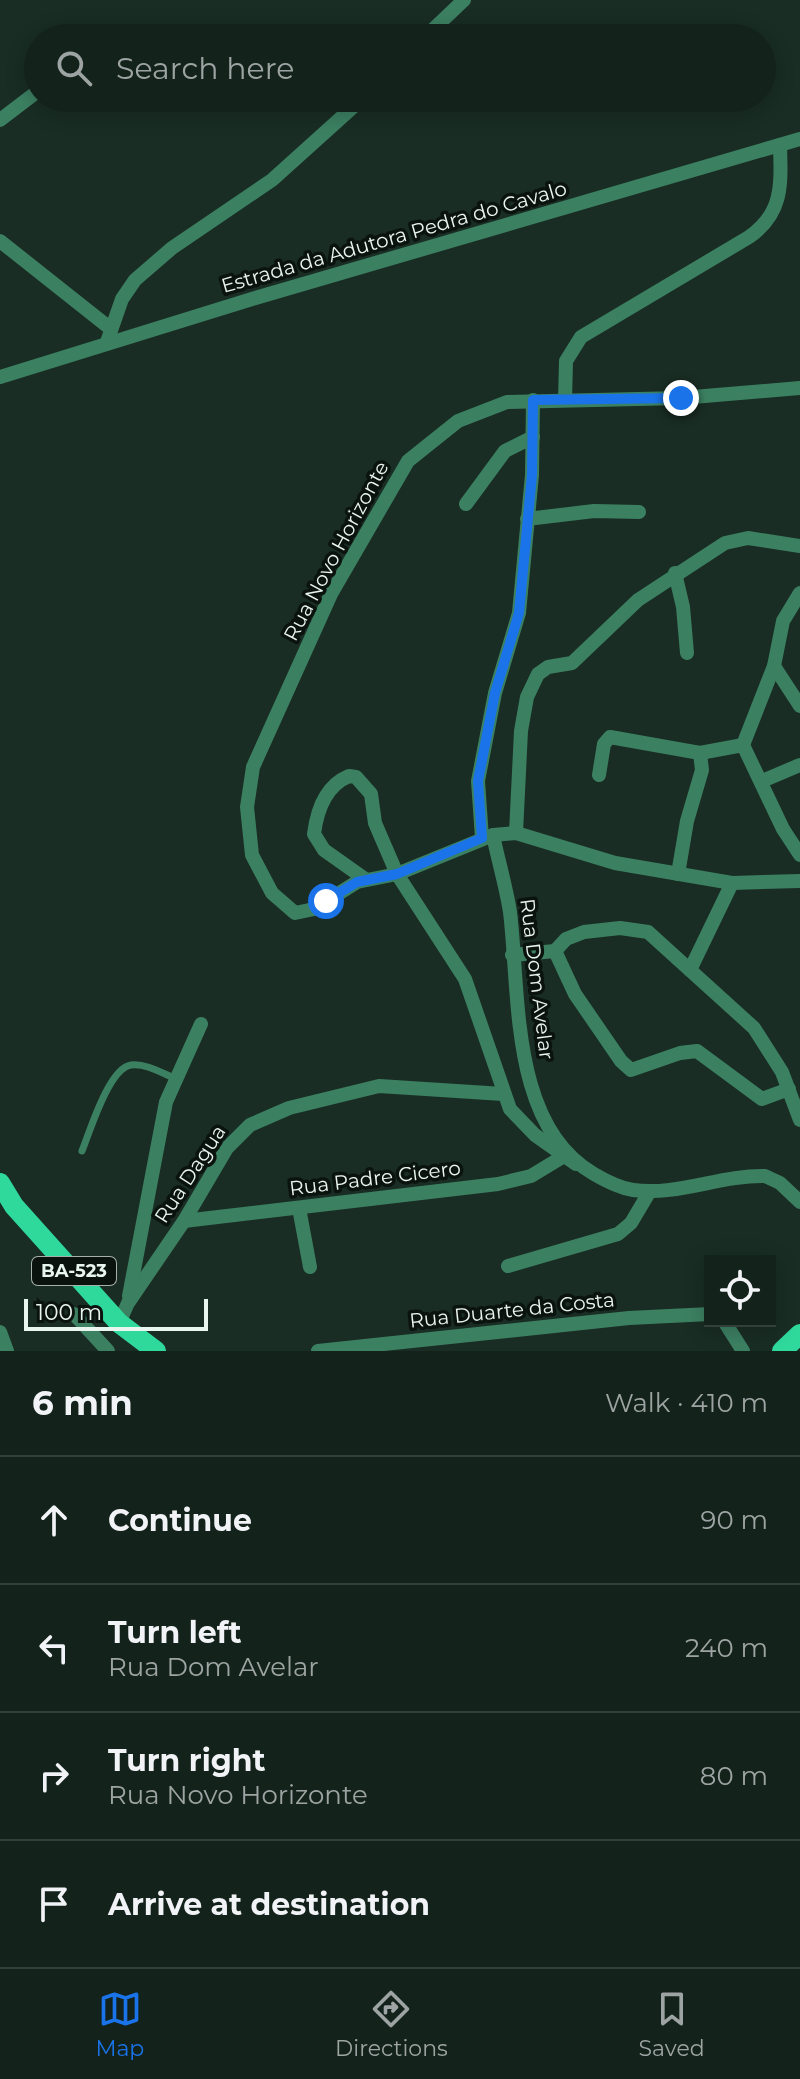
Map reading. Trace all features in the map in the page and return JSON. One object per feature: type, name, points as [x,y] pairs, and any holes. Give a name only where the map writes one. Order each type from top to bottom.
[{"type":"main road","name":"BA-523","points":[[0,1183],[7,1202],[124,1313],[156,1351]]},
{"type":"main road","points":[[782,1351],[800,1334]]},
{"type":"street","points":[[439,24],[464,0]]},
{"type":"street","points":[[0,120],[24,102]]},
{"type":"street","points":[[0,241],[109,335],[122,299],[151,264],[272,180],[347,112]]},
{"type":"street","name":"Estrada da Adutora Pedra do Cavalo","points":[[0,377],[109,335],[800,139]]},
{"type":"street","points":[[565,400],[566,361],[581,337],[749,237],[767,221],[782,189],[780,145]]},
{"type":"street","name":"Rua Novo Horizonte","points":[[365,879],[303,913],[285,906],[264,880],[252,855],[248,833],[249,784],[259,748],[321,614],[408,461],[439,434],[474,413],[507,402],[690,398],[778,387],[800,388]]},
{"type":"street","name":"Rua Dom Avelar","points":[[533,400],[533,437],[519,613],[495,693],[478,781],[487,836],[510,913],[512,955],[526,1061],[542,1115],[570,1160],[629,1190],[650,1191],[765,1176],[780,1183],[800,1202]]},
{"type":"street","points":[[466,504],[505,451],[533,437]]},
{"type":"street","points":[[527,519],[594,511],[639,512]]},
{"type":"street","points":[[516,833],[521,731],[527,697],[538,674],[548,667],[564,666],[580,658],[623,613],[675,573],[736,539],[759,538],[800,546]]},
{"type":"street","points":[[675,573],[683,607],[687,653]]},
{"type":"street","points":[[800,593],[783,621],[774,666],[743,745],[783,829],[800,855]]},
{"type":"street","points":[[774,666],[800,706]]},
{"type":"street","points":[[599,775],[604,744],[610,737],[700,753],[743,745]]},
{"type":"street","points":[[678,874],[687,821],[702,770],[700,753]]},
{"type":"street","points":[[762,781],[799,769]]},
{"type":"street","points":[[570,1160],[522,1124],[503,1094],[465,979],[397,874],[375,823],[371,794],[365,785],[349,776],[329,789],[314,834],[324,850],[365,879],[397,874],[487,836],[516,833],[591,857],[732,883],[794,881],[800,868]]},
{"type":"street","points":[[690,970],[732,883]]},
{"type":"street","points":[[512,955],[555,951],[566,939],[584,932],[638,929],[657,937],[754,1028],[789,1089],[800,1120]]},
{"type":"street","points":[[555,951],[575,994],[631,1070],[680,1053],[697,1051],[762,1099],[789,1089]]},
{"type":"street","name":"Rua Dagua","points":[[124,1313],[166,1102],[174,1078],[201,1024]]},
{"type":"street","name":"Rua Dagua","points":[[124,1313],[236,1136],[250,1125],[289,1108],[392,1085],[503,1094]]},
{"type":"street","name":"Rua Padre Cicero","points":[[184,1221],[517,1180],[570,1160]]},
{"type":"street","points":[[508,1266],[618,1234],[631,1223],[650,1191]]},
{"type":"street","points":[[299,1208],[310,1267]]},
{"type":"street","points":[[74,1314],[108,1351]]},
{"type":"street","name":"Rua Duarte da Costa","points":[[318,1351],[629,1318],[704,1314]]},
{"type":"street","points":[[728,1327],[743,1351]]},
{"type":"street","points":[[0,1332],[7,1351]]},
{"type":"lane","points":[[82,1151],[111,1082],[120,1070],[140,1065],[174,1078]]},
{"type":"route","points":[[326,901],[357,882],[372,876],[397,874],[482,838],[478,781],[495,693],[519,613],[532,475],[533,400],[681,398]]}]
